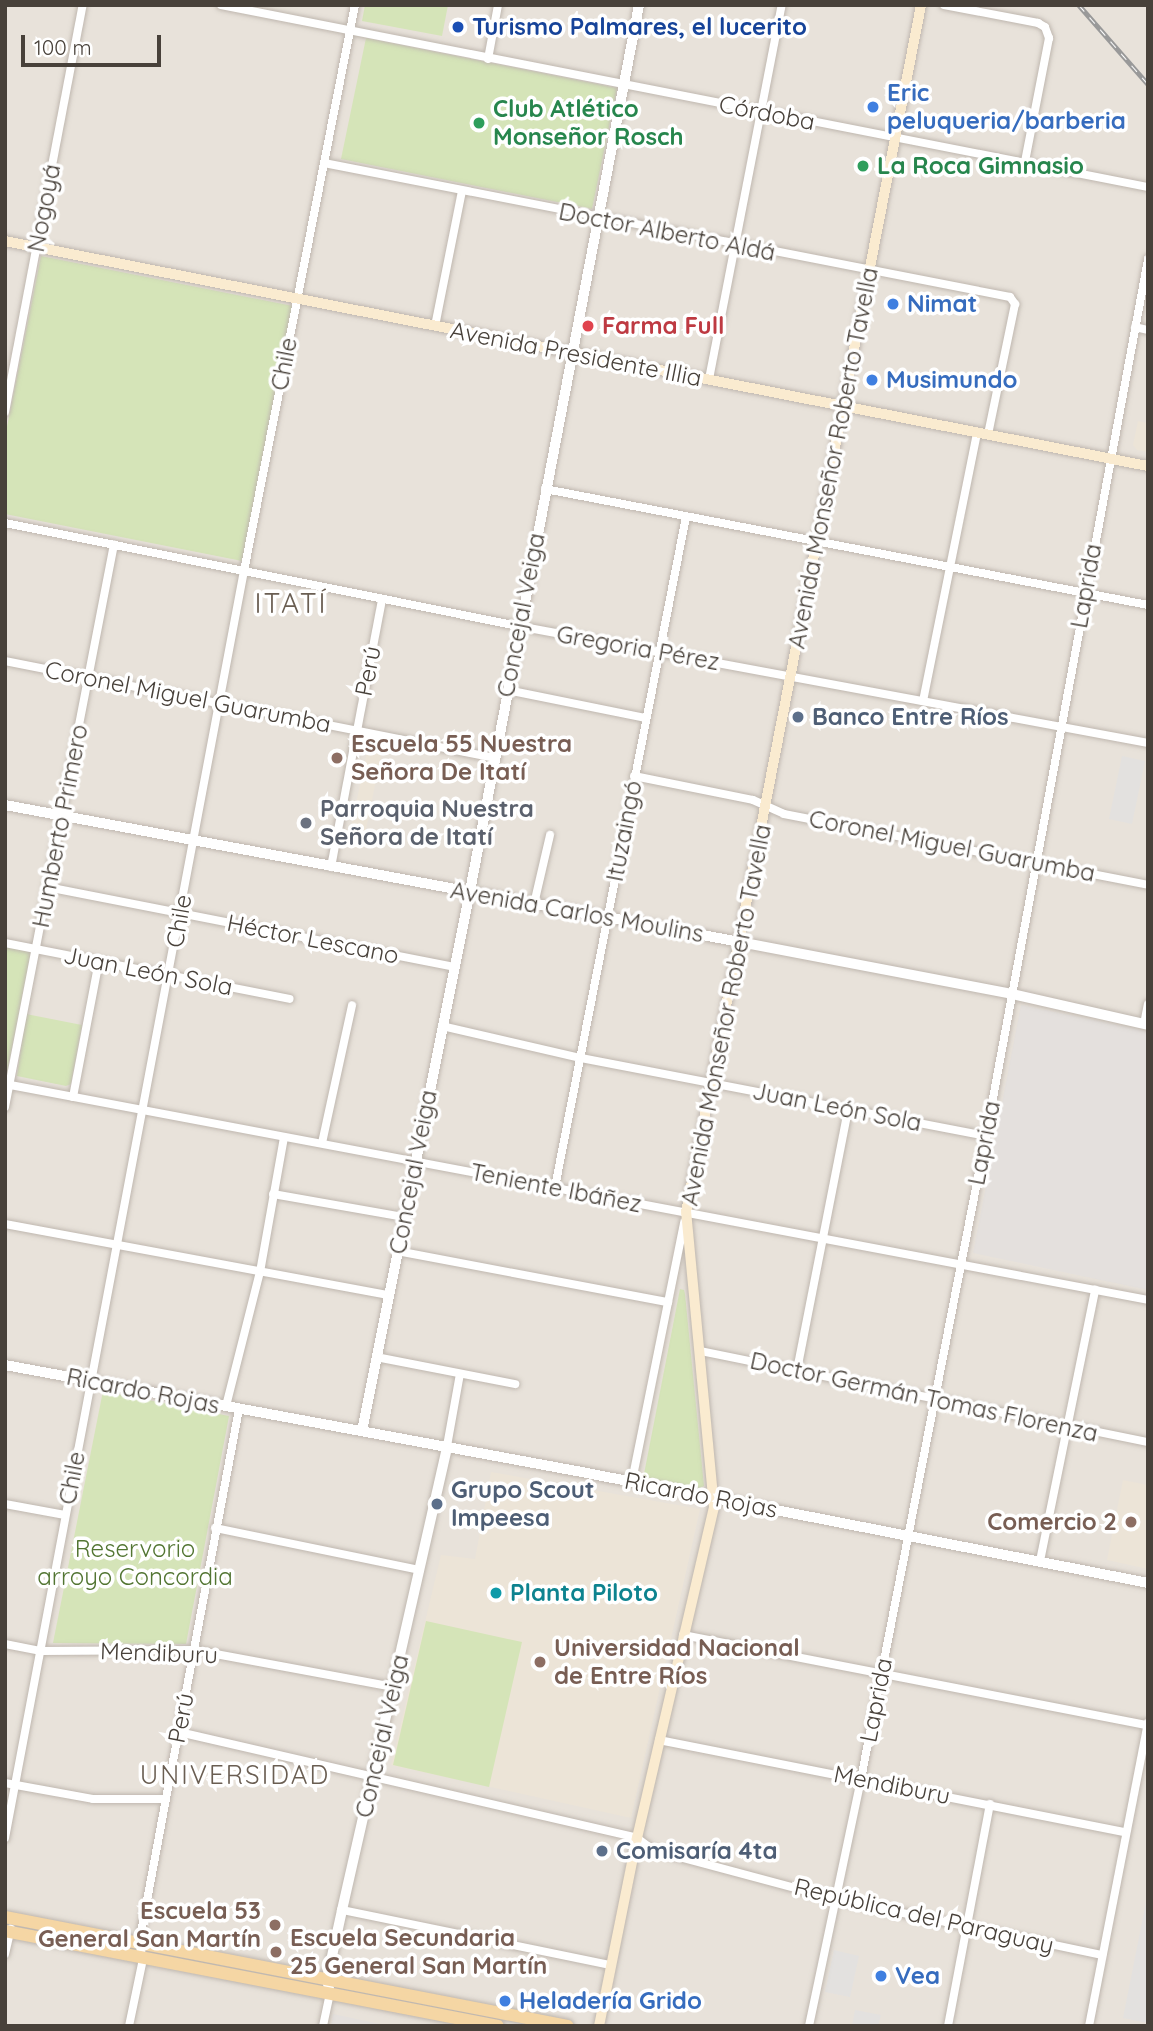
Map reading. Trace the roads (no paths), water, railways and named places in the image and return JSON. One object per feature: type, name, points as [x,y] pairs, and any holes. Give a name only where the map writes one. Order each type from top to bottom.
[{"type":"main road","name":"Avenida Monseñor Roberto Tavella","points":[[599,2026],[637,1838],[711,1526],[713,1497],[686,1212],[921,5]]},
{"type":"main road","name":"Avenida Presidente Illia","points":[[5,241],[1148,466]]},
{"type":"main road","points":[[9,1918],[327,1979],[498,2026]]},
{"type":"main road","points":[[8,1932],[470,2018],[568,2026]]},
{"type":"street","name":"Nogoyá","points":[[5,412],[8,385],[83,5]]},
{"type":"street","name":"Córdoba","points":[[221,5],[1148,187]]},
{"type":"street","name":"Chile","points":[[5,1838],[244,570],[355,5]]},
{"type":"street","points":[[488,59],[498,5]]},
{"type":"street","name":"Concejal Veiga","points":[[362,1431],[470,891],[518,626],[639,5]]},
{"type":"street","points":[[709,379],[782,5]]},
{"type":"street","points":[[944,5],[1038,23],[1045,27],[1049,38],[1025,162]]},
{"type":"street","name":"Doctor Alberto Aldá","points":[[324,163],[1010,298],[1015,304],[983,433]]},
{"type":"street","points":[[435,326],[462,191]]},
{"type":"street","name":"Laprida","points":[[809,2026],[861,1779],[986,1136],[1062,727],[1084,593],[1148,259]]},
{"type":"street","points":[[1135,327],[1148,330]]},
{"type":"street","points":[[923,701],[949,568],[983,433]]},
{"type":"street","points":[[545,489],[1148,605]]},
{"type":"street","name":"Ituzaingó","points":[[555,1187],[686,517]]},
{"type":"street","name":"Gregoria Pérez","points":[[5,523],[518,626],[1148,743]]},
{"type":"street","name":"Humberto Primero","points":[[5,1107],[7,1084],[36,949],[114,544]]},
{"type":"street","name":"Perú","points":[[331,867],[382,599]]},
{"type":"street","name":"Coronel Miguel Guarumba","points":[[5,661],[495,758]]},
{"type":"street","points":[[507,691],[646,718]]},
{"type":"street","name":"Coronel Miguel Guarumba","points":[[634,776],[753,800],[784,814],[1148,885]]},
{"type":"street","name":"Avenida Carlos Moulins","points":[[5,805],[1012,994],[1146,1024]]},
{"type":"street","points":[[534,904],[550,835]]},
{"type":"street","name":"Héctor Lescano","points":[[47,887],[454,967]]},
{"type":"street","name":"Juan León Sola","points":[[5,943],[290,999]]},
{"type":"street","points":[[73,1097],[99,961]]},
{"type":"street","points":[[1146,1024],[1148,1004]]},
{"type":"street","points":[[322,1143],[352,1005]]},
{"type":"street","name":"Juan León Sola","points":[[442,1027],[580,1058],[986,1136]]},
{"type":"street","name":"Teniente Ibáñez","points":[[7,1084],[1148,1300]]},
{"type":"street","points":[[797,1370],[848,1110]]},
{"type":"street","points":[[226,1406],[260,1272],[284,1137]]},
{"type":"street","points":[[274,1194],[403,1217]]},
{"type":"street","points":[[632,1481],[686,1212]]},
{"type":"street","points":[[5,1224],[388,1295]]},
{"type":"street","points":[[397,1251],[668,1302]]},
{"type":"street","points":[[1040,1561],[1095,1290]]},
{"type":"street","name":"Doctor Germán Tomas Florenza","points":[[699,1351],[1148,1442]]},
{"type":"street","points":[[376,1357],[515,1384]]},
{"type":"street","name":"Ricardo Rojas","points":[[5,1365],[632,1481],[1148,1583]]},
{"type":"street","points":[[447,1446],[460,1374]]},
{"type":"street","name":"Perú","points":[[129,2026],[143,1959],[139,1943],[239,1409]]},
{"type":"street","name":"Concejal Veiga","points":[[323,2026],[330,1994],[327,1979],[447,1446]]},
{"type":"street","points":[[5,1504],[65,1515]]},
{"type":"street","points":[[215,1528],[419,1570]]},
{"type":"street","points":[[683,1635],[1148,1724],[1089,2026]]},
{"type":"street","name":"Mendiburu","points":[[5,1644],[41,1651],[194,1650],[394,1687]]},
{"type":"street","name":"República del Paraguay","points":[[179,1732],[637,1838],[653,1850],[836,1899],[1102,1955]]},
{"type":"street","name":"Mendiburu","points":[[659,1740],[1125,1832]]},
{"type":"street","points":[[5,1783],[93,1799],[165,1799]]},
{"type":"street","points":[[948,2026],[990,1804]]},
{"type":"street","points":[[342,1909],[610,1965]]},
{"type":"street","points":[[5,1954],[9,1918]]},
{"type":"railway","points":[[1079,5],[1148,84]]},
{"type":"place","name":"Turismo Palmares, el lucerito","points":[[458,27]]},
{"type":"place","name":"Eric peluqueria/barberia","points":[[873,107]]},
{"type":"place","name":"Club Atlético Monseñor Rosch","points":[[479,123]]},
{"type":"place","name":"La Roca Gimnasio","points":[[863,166]]},
{"type":"place","name":"Nimat","points":[[893,304]]},
{"type":"place","name":"Farma Full","points":[[588,326]]},
{"type":"place","name":"Musimundo","points":[[872,380]]},
{"type":"place","name":"Banco Entre Ríos","points":[[798,717]]},
{"type":"place","name":"Escuela 55 Nuestra Señora De Itatí","points":[[337,758]]},
{"type":"place","name":"Parroquia Nuestra Señora de Itatí","points":[[306,823]]},
{"type":"place","name":"Grupo Scout Impeesa","points":[[437,1504]]},
{"type":"place","name":"Comercio 2","points":[[1131,1522]]},
{"type":"place","name":"Planta Piloto","points":[[496,1593]]},
{"type":"place","name":"Universidad Nacional de Entre Ríos","points":[[540,1662]]},
{"type":"place","name":"Comisaría 4ta","points":[[602,1851]]},
{"type":"place","name":"Escuela 53 General San Martín","points":[[275,1925]]},
{"type":"place","name":"Escuela Secundaria 25 General San Martín","points":[[276,1952]]},
{"type":"place","name":"Vea","points":[[881,1976]]},
{"type":"place","name":"Heladería Grido","points":[[505,2001]]},
{"type":"district","name":"ITATÍ","points":[[291,603]]},
{"type":"district","name":"UNIVERSIDAD","points":[[235,1775]]},
{"type":"park label","name":"Reservorio arroyo Concordia","points":[[135,1563]]}]
